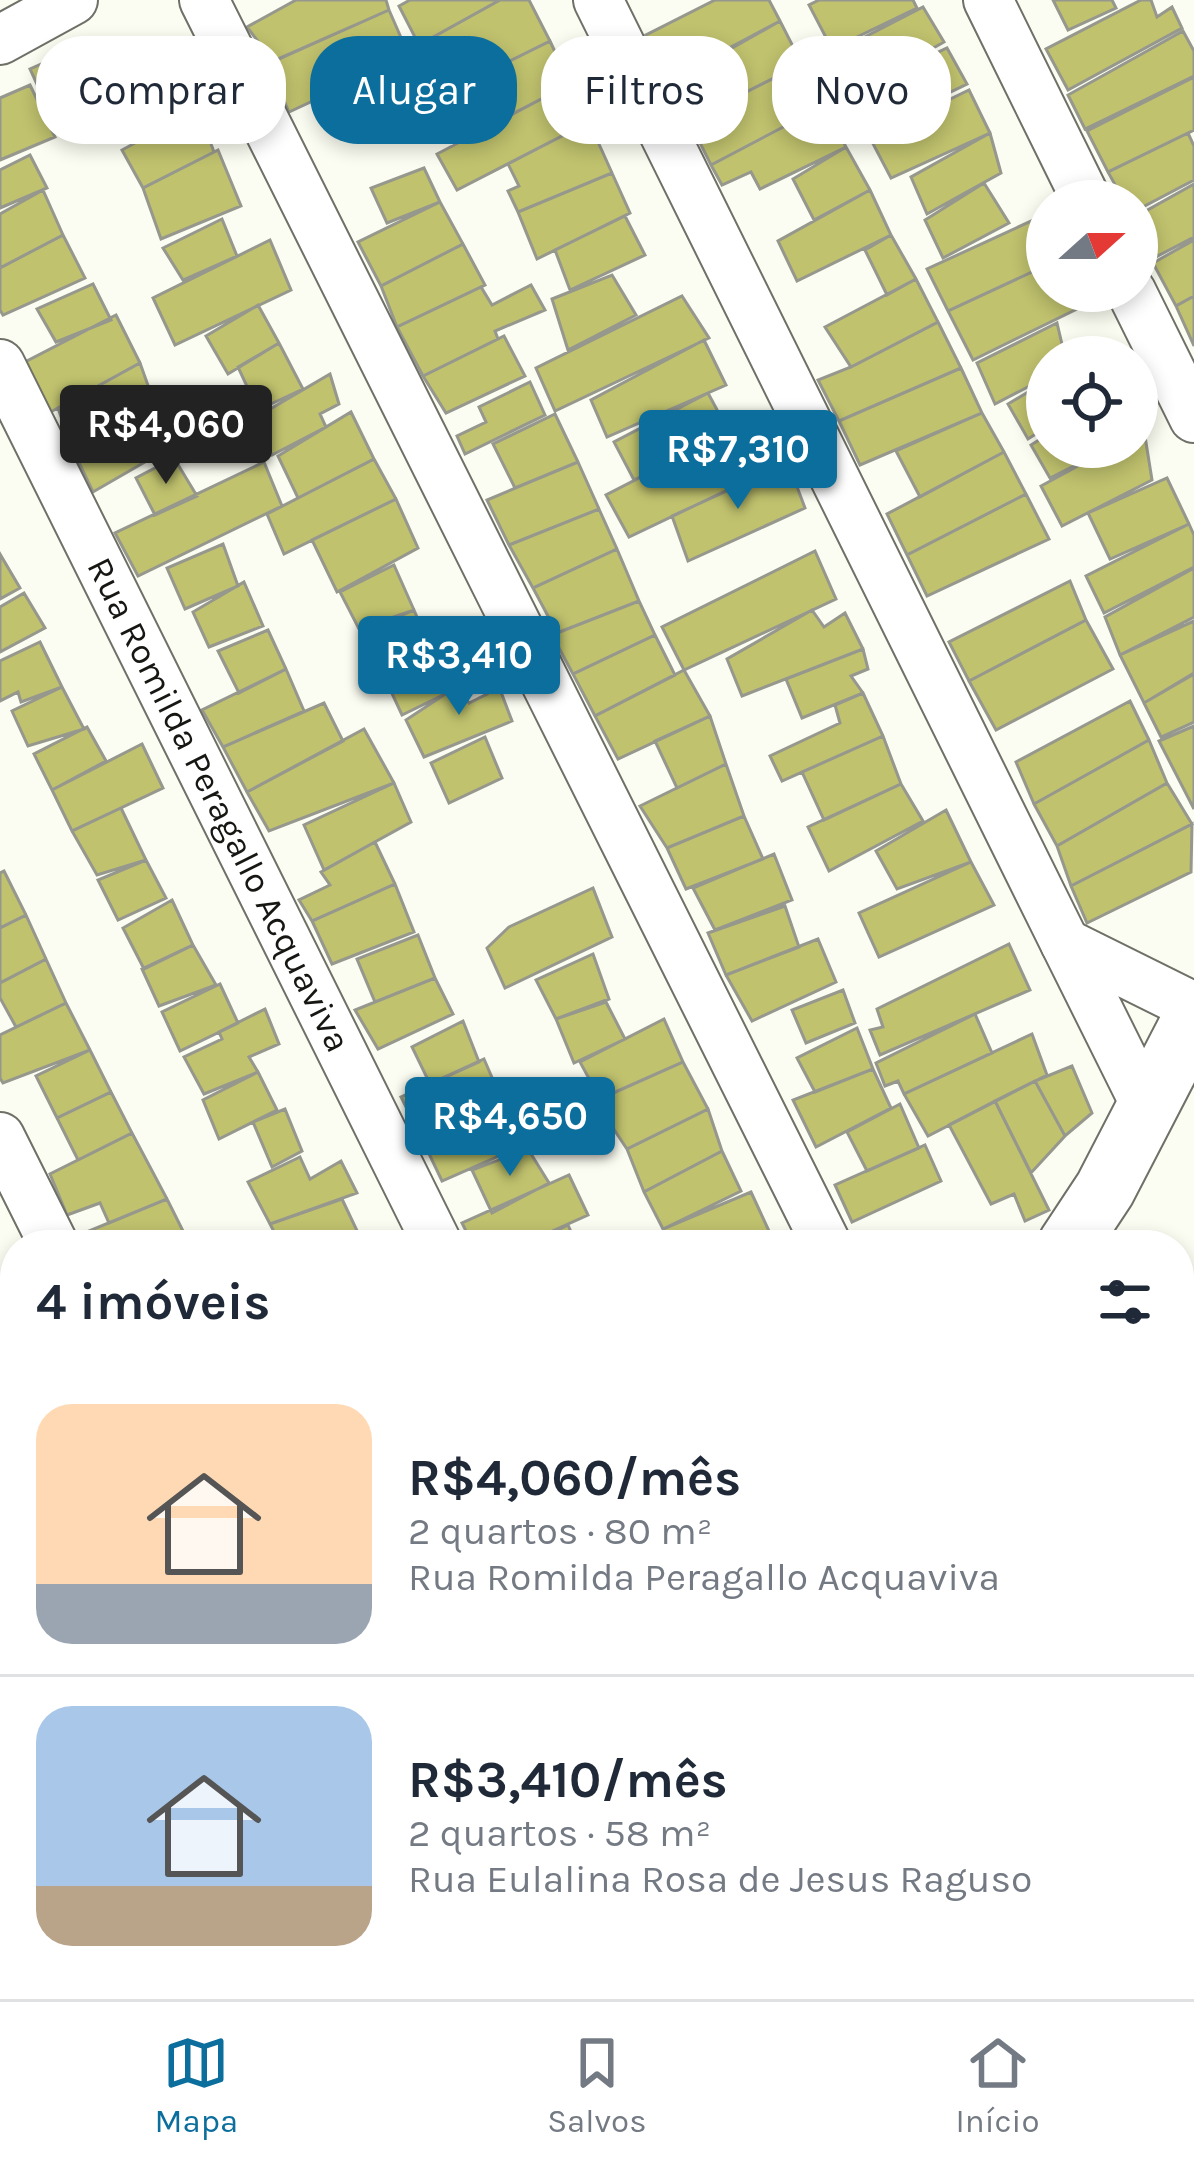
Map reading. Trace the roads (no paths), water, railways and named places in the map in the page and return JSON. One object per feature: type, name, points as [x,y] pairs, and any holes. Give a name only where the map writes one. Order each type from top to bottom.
[{"type":"street","points":[[0,40],[74,0]]},
{"type":"street","points":[[204,0],[819,1230]]},
{"type":"street","points":[[598,0],[1148,1110]]},
{"type":"street","points":[[988,0],[1077,180]]},
{"type":"street","points":[[1141,312],[1194,418]]},
{"type":"street","name":"Rua Romilda Peragallo Acquaviva","points":[[0,364],[431,1230]]},
{"type":"street","points":[[1065,943],[1194,1007]]},
{"type":"street","points":[[1078,1230],[1105,1189],[1194,1017]]},
{"type":"street","points":[[0,1137],[46,1230]]}]
